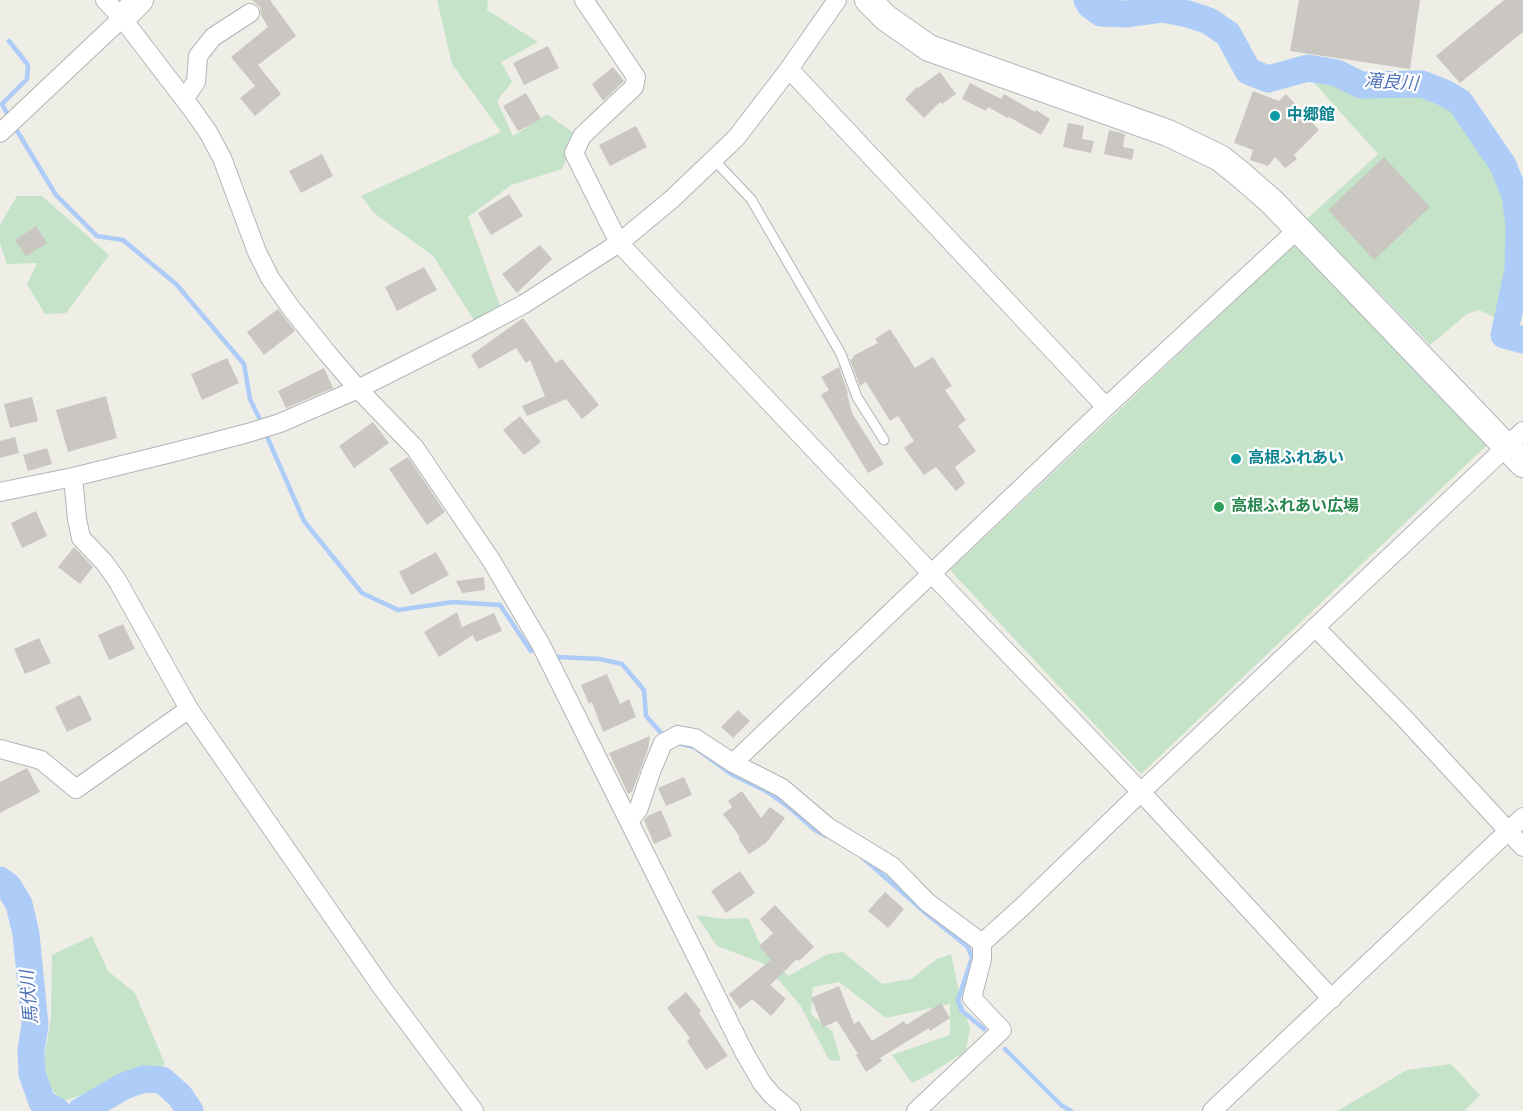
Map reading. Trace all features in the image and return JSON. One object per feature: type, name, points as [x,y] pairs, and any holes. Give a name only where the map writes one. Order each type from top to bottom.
[{"type":"street","points":[[0,133],[114,9],[140,0]]},
{"type":"street","points":[[584,0],[636,77],[634,87],[582,136],[574,153],[619,243],[1141,792],[1332,999]]},
{"type":"street","points":[[0,492],[73,477],[280,423],[473,332],[524,304],[619,243],[714,160],[736,138],[789,69],[837,0]]},
{"type":"street","points":[[868,0],[886,18],[929,48],[1168,133],[1220,158],[1272,202],[1518,447],[1315,627],[1022,908],[982,943],[982,959],[972,998],[1002,1030],[916,1111]]},
{"type":"street","points":[[114,9],[208,132],[222,158],[257,252],[270,278],[291,308],[358,388],[415,448],[491,560],[540,643],[744,1052],[762,1083],[791,1111]]},
{"type":"street","points":[[184,99],[196,82],[198,56],[213,37],[250,13]]},
{"type":"street","points":[[789,69],[1106,407]]},
{"type":"street","points":[[733,763],[1106,407],[1298,229]]},
{"type":"street","points":[[73,477],[81,538],[104,562],[117,580],[189,709],[383,989],[474,1111]]},
{"type":"street","points":[[1315,627],[1405,719],[1523,847]]},
{"type":"street","points":[[0,749],[41,760],[76,789],[189,709]]},
{"type":"street","points":[[629,821],[638,810],[652,769],[670,739],[696,738],[733,763],[782,788],[828,827],[892,866],[927,902],[982,943]]},
{"type":"street","points":[[1212,1111],[1523,817]]},
{"type":"lane","points":[[714,160],[751,199],[841,354],[857,397],[884,440]]},
{"type":"green space","points":[[437,0],[488,0],[487,10],[538,42],[501,62],[512,82],[497,101],[513,136],[547,114],[577,135],[562,169],[511,185],[468,217],[500,306],[474,320],[433,256],[374,213],[361,196],[501,132],[452,64]]},
{"type":"green space","points":[[1308,76],[1366,94],[1407,94],[1438,100],[1453,110],[1479,143],[1495,169],[1509,200],[1515,227],[1514,272],[1498,319],[1479,310],[1467,314],[1430,345],[1307,219],[1378,154]]},
{"type":"green space","points":[[17,196],[42,196],[109,255],[66,313],[45,314],[27,284],[37,263],[7,264],[0,243],[0,225]]},
{"type":"green space","name":"高根ふれあい広場","points":[[1295,244],[1488,444],[1141,774],[950,570]]},
{"type":"green space","points":[[696,915],[724,919],[748,918],[759,942],[788,976],[828,954],[843,952],[882,984],[911,979],[937,959],[951,954],[962,1005],[970,1028],[966,1051],[912,1083],[892,1055],[950,1035],[950,1004],[886,1018],[839,982],[813,987],[811,1014],[832,1031],[841,1061],[829,1060],[800,1005],[765,964],[717,946]]},
{"type":"green space","points":[[92,936],[108,971],[135,993],[165,1064],[158,1070],[63,1101],[41,1078],[51,1017],[52,955]]},
{"type":"green space","points":[[1451,1064],[1480,1095],[1464,1111],[1337,1111],[1407,1070]]},
{"type":"building","points":[[252,0],[270,0],[296,36],[258,65],[281,94],[255,116],[240,98],[255,86],[231,57],[268,27],[261,15],[260,7]]},
{"type":"building","points":[[1299,0],[1420,0],[1410,69],[1290,51]]},
{"type":"building","points":[[1504,0],[1523,0],[1523,32],[1460,83],[1436,56]]},
{"type":"building","points":[[548,46],[559,68],[524,85],[513,63]]},
{"type":"building","points":[[613,67],[624,81],[603,101],[592,84]]},
{"type":"building","points":[[940,72],[956,94],[942,104],[940,102],[924,118],[905,99],[917,87]]},
{"type":"building","points":[[970,83],[1001,99],[1004,94],[1050,119],[1041,135],[988,107],[986,111],[962,99]]},
{"type":"building","name":"中郷館","points":[[1253,91],[1279,101],[1286,94],[1319,130],[1294,155],[1297,159],[1285,168],[1275,157],[1268,166],[1250,160],[1253,150],[1234,143]]},
{"type":"building","points":[[526,93],[541,119],[518,131],[503,106]]},
{"type":"building","points":[[1068,123],[1084,126],[1082,139],[1094,141],[1091,153],[1063,147]]},
{"type":"building","points":[[636,126],[647,147],[610,166],[599,145]]},
{"type":"building","points":[[1109,130],[1125,134],[1123,147],[1134,149],[1132,160],[1104,154]]},
{"type":"building","points":[[322,154],[333,176],[301,193],[289,171]]},
{"type":"building","points":[[1384,157],[1430,207],[1374,260],[1328,210]]},
{"type":"building","points":[[509,194],[523,216],[491,235],[478,213]]},
{"type":"building","points":[[36,226],[47,243],[26,256],[15,240]]},
{"type":"building","points":[[540,245],[552,259],[517,293],[502,274]]},
{"type":"building","points":[[424,267],[437,290],[397,311],[385,287]]},
{"type":"building","points":[[278,309],[295,331],[264,355],[247,332]]},
{"type":"building","points":[[523,318],[556,363],[562,359],[599,405],[582,419],[566,399],[527,416],[522,406],[545,396],[530,360],[526,363],[516,348],[479,369],[471,355]]},
{"type":"building","points":[[890,329],[915,368],[933,357],[952,386],[945,390],[966,420],[958,426],[976,451],[955,467],[965,483],[956,491],[936,467],[924,475],[904,448],[914,441],[898,416],[890,421],[866,382],[860,386],[850,360],[854,358],[853,356],[878,343],[875,339]]},
{"type":"building","points":[[227,358],[239,383],[202,400],[191,374]]},
{"type":"building","points":[[839,367],[852,413],[884,464],[868,473],[821,395],[829,390],[821,377]]},
{"type":"building","points":[[324,368],[333,388],[286,408],[278,391]]},
{"type":"building","points":[[106,396],[117,438],[68,452],[56,410]]},
{"type":"building","points":[[32,397],[38,421],[10,428],[4,404]]},
{"type":"building","points":[[520,416],[541,442],[524,455],[503,430]]},
{"type":"building","points":[[373,422],[389,443],[354,468],[339,446]]},
{"type":"building","points":[[15,437],[19,453],[0,458],[0,441]]},
{"type":"building","points":[[47,448],[52,464],[28,471],[23,455]]},
{"type":"building","points":[[408,457],[445,512],[427,525],[389,469]]},
{"type":"building","points":[[36,511],[47,536],[22,548],[11,523]]},
{"type":"building","points":[[74,547],[93,567],[80,584],[58,567]]},
{"type":"building","points":[[436,552],[449,575],[411,595],[399,572]]},
{"type":"building","points":[[484,577],[485,590],[462,593],[456,581]]},
{"type":"building","points":[[457,612],[462,627],[494,613],[502,631],[476,642],[473,635],[439,657],[424,632]]},
{"type":"building","points":[[123,624],[135,649],[109,660],[98,635]]},
{"type":"building","points":[[39,638],[51,663],[25,674],[14,649]]},
{"type":"building","points":[[607,674],[620,704],[629,699],[636,717],[603,732],[592,702],[589,704],[581,685]]},
{"type":"building","points":[[80,695],[92,720],[67,732],[55,707]]},
{"type":"building","points":[[738,710],[750,721],[733,738],[721,727]]},
{"type":"building","points":[[650,736],[648,749],[632,792],[628,794],[609,753]]},
{"type":"building","points":[[27,768],[40,792],[0,813],[0,782]]},
{"type":"building","points":[[684,777],[692,795],[666,806],[658,788]]},
{"type":"building","points":[[742,791],[761,818],[770,807],[785,818],[766,843],[749,854],[723,814],[732,807],[728,801]]},
{"type":"building","points":[[661,810],[672,836],[654,844],[644,820]]},
{"type":"building","points":[[740,871],[755,893],[726,913],[711,891]]},
{"type":"building","points":[[885,892],[904,909],[888,928],[868,911]]},
{"type":"building","points":[[775,905],[814,947],[799,961],[797,959],[770,985],[786,999],[771,1016],[752,999],[740,1009],[729,994],[771,960],[759,946],[773,933],[760,919]]},
{"type":"building","points":[[839,986],[854,1024],[859,1021],[872,1041],[904,1021],[906,1025],[941,1003],[950,1018],[880,1058],[882,1061],[866,1072],[856,1055],[858,1054],[837,1021],[823,1027],[811,998]]},
{"type":"building","points":[[686,992],[701,1011],[699,1013],[728,1056],[706,1070],[687,1041],[690,1038],[667,1008]]},
{"type":"waterway","name":"滝良川","points":[[1087,0],[1101,13],[1127,14],[1163,9],[1209,21],[1228,34],[1248,71],[1268,79],[1308,68],[1337,73],[1361,85],[1422,84],[1460,102],[1503,165],[1515,195],[1519,225],[1518,270],[1504,335],[1523,340]]},
{"type":"waterway","points":[[9,41],[28,65],[27,79],[2,104],[10,119]]},
{"type":"waterway","points":[[14,126],[56,195],[97,236],[123,240],[176,284],[244,364],[250,399],[262,424]]},
{"type":"waterway","points":[[265,432],[304,521],[362,593],[398,610],[453,602],[500,605],[531,651]]},
{"type":"waterway","points":[[556,657],[600,659],[622,664],[644,690],[646,716],[667,737]]},
{"type":"waterway","points":[[677,743],[694,747],[731,774],[766,791],[815,830],[826,836]]},
{"type":"waterway","points":[[862,857],[968,947],[972,958],[958,1000],[962,1011],[984,1029]]},
{"type":"waterway","name":"馬伏川","points":[[0,880],[8,886],[19,904],[26,934],[35,1025],[31,1050],[32,1074],[42,1102],[57,1111]]},
{"type":"waterway","points":[[1005,1049],[1061,1105],[1071,1111]]},
{"type":"waterway","name":"馬伏川","points":[[81,1111],[124,1086],[144,1079],[162,1080],[180,1096],[190,1111]]},
{"type":"place","name":"中郷館","points":[[1275,116]]},
{"type":"place","name":"高根ふれあい","points":[[1236,459]]},
{"type":"place","name":"高根ふれあい広場","points":[[1219,507]]}]
